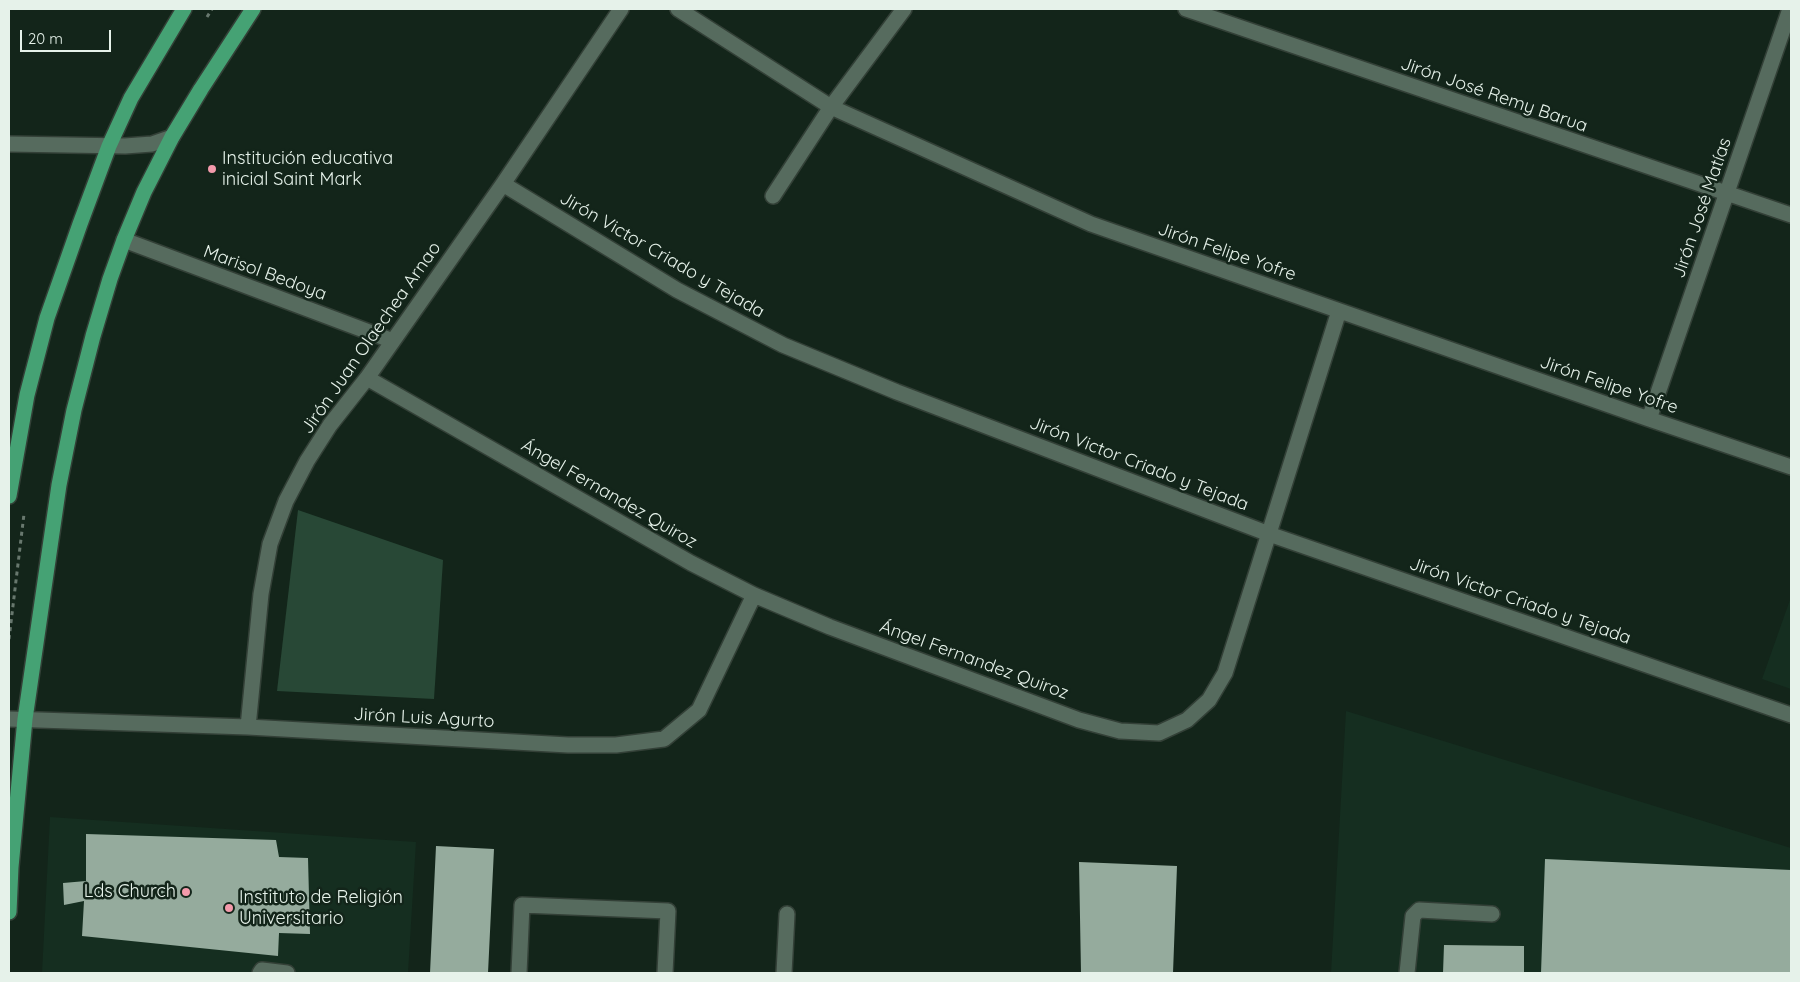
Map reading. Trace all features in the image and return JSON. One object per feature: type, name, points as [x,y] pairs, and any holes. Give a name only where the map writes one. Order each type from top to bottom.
[{"type":"main road","points":[[9,496],[11,465],[27,395],[48,318],[109,146],[131,98],[184,9]]},
{"type":"main road","points":[[9,912],[13,838],[25,719],[59,485],[72,419],[93,336],[110,279],[144,192],[172,137],[253,9]]},
{"type":"street","name":"Jirón Juan Olaechea Arnao","points":[[248,727],[261,594],[270,544],[286,501],[306,461],[330,425],[367,378],[503,184],[621,9]]},
{"type":"street","name":"Jirón Felipe Yofre","points":[[678,9],[831,107],[1091,224],[1791,467]]},
{"type":"street","points":[[773,196],[831,107],[904,9]]},
{"type":"street","name":"Jirón José Remy Barua","points":[[1186,9],[1791,216]]},
{"type":"street","name":"Jirón José Matías","points":[[1650,419],[1790,9]]},
{"type":"street","points":[[9,144],[109,146],[152,144],[172,137]]},
{"type":"street","name":"Jirón Victor Criado y Tejada","points":[[503,184],[677,290],[783,345],[897,392],[1269,534],[1791,715]]},
{"type":"street","name":"Marisol Bedoya","points":[[124,240],[392,340]]},
{"type":"street","name":"Ángel Fernandez Quiroz","points":[[367,378],[691,563],[754,595],[830,627],[1079,720],[1120,731],[1158,733],[1187,720],[1202,707],[1209,700],[1225,674],[1339,311]]},
{"type":"street","name":"Jirón Luis Agurto","points":[[9,719],[248,727],[616,746],[664,738],[699,710],[754,595]]},
{"type":"street","points":[[519,973],[522,905],[668,911],[665,973]]},
{"type":"street","points":[[1407,973],[1413,916],[1419,910],[1492,914]]},
{"type":"street","points":[[784,973],[787,914]]},
{"type":"street","points":[[260,973],[262,970],[287,973]]},
{"type":"shaded area","points":[[298,510],[443,560],[434,699],[277,691]]},
{"type":"shaded area","points":[[1791,597],[1791,689],[1762,679]]},
{"type":"shaded area","points":[[1346,711],[1791,848],[1791,973],[1331,973]]},
{"type":"shaded area","name":"Instituto de Religión Universitario","points":[[50,817],[416,842],[408,973],[42,973]]},
{"type":"building","name":"Lds Church","points":[[86,834],[276,840],[279,857],[308,858],[310,934],[279,933],[278,956],[82,936],[84,901],[64,905],[63,883],[86,881]]},
{"type":"building","points":[[436,846],[494,849],[488,973],[430,973]]},
{"type":"building","points":[[1545,859],[1791,870],[1791,973],[1541,973]]},
{"type":"building","points":[[1079,862],[1177,866],[1173,973],[1081,973]]},
{"type":"building","points":[[1444,945],[1524,946],[1524,973],[1443,973]]},
{"type":"place","name":"Institución educativa inicial Saint Mark","points":[[212,169]]},
{"type":"place","name":"Lds Church","points":[[186,892]]},
{"type":"place","name":"Instituto de Religión Universitario","points":[[229,908]]}]
